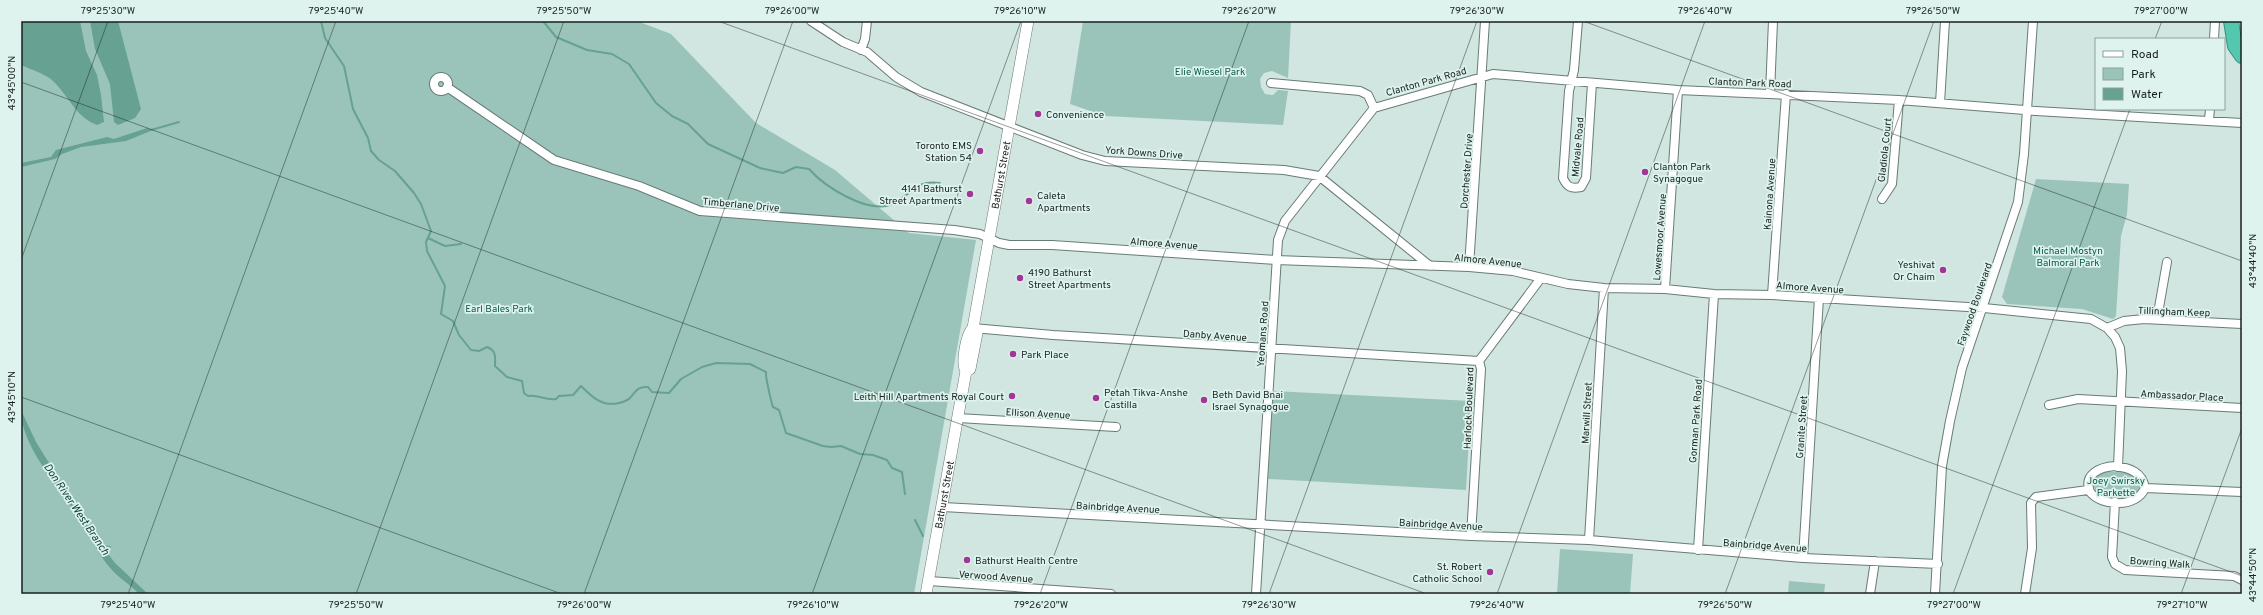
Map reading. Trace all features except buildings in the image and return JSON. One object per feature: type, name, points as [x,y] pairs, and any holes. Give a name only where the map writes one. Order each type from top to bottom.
[{"type":"highway","points":[[2231,21],[2235,46],[2242,56]]},
{"type":"highway","points":[[2241,21],[2242,37]]},
{"type":"main road","name":"Bathurst Street","points":[[926,594],[943,507],[966,371],[970,369],[975,347],[977,333],[973,328],[1028,21]]},
{"type":"street","name":"York Downs Drive","points":[[811,21],[843,42],[861,50],[896,77],[921,92],[1082,154],[1105,161],[1284,170],[1319,176],[1430,266]]},
{"type":"street","points":[[861,50],[865,39],[867,21]]},
{"type":"street","name":"Dorchester Drive","points":[[1469,267],[1483,75],[1485,21]]},
{"type":"street","points":[[1572,81],[1578,21]]},
{"type":"street","points":[[1770,93],[1773,21]]},
{"type":"street","points":[[1940,103],[1945,21]]},
{"type":"street","name":"Faywood Boulevard","points":[[1935,594],[1938,564],[1942,466],[1962,368],[1984,308],[2018,202],[2028,110],[2034,21]]},
{"type":"street","points":[[2214,38],[2215,21]]},
{"type":"street","name":"Clanton Park Road","points":[[1374,108],[1483,75],[1493,74],[1678,90],[1899,100],[2028,110],[2242,122]]},
{"type":"street","name":"Midvale Road","points":[[1572,81],[1568,91],[1563,178],[1569,187],[1573,188],[1580,187],[1586,178],[1592,83]]},
{"type":"street","points":[[1271,83],[1360,91],[1368,95],[1374,108]]},
{"type":"street","name":"Timberlane Drive","points":[[447,87],[554,160],[639,186],[700,211],[954,230],[980,234],[990,238]]},
{"type":"street","name":"Lowesmoor Avenue","points":[[1665,289],[1678,90]]},
{"type":"street","name":"Kainona Avenue","points":[[1772,294],[1786,94]]},
{"type":"street","name":"Gladiola Court","points":[[1882,199],[1892,184],[1899,100]]},
{"type":"street","name":"Yeomans Road","points":[[1256,594],[1278,240],[1285,221],[1374,108]]},
{"type":"street","points":[[2209,120],[2210,110]]},
{"type":"street","name":"Almore Avenue","points":[[990,238],[999,243],[1009,245],[1052,245],[1276,260],[1469,267],[1513,271],[1541,278],[1604,288],[1665,289],[1714,294],[1772,294],[1984,308],[2091,318],[2107,328]]},
{"type":"street","points":[[2157,319],[2167,262]]},
{"type":"street","name":"Harlock Boulevard","points":[[1471,536],[1481,369],[1479,361],[1541,278]]},
{"type":"street","name":"Marwill Street","points":[[1589,540],[1604,288]]},
{"type":"street","name":"Gorman Park Road","points":[[1698,550],[1714,294]]},
{"type":"street","name":"Granite Street","points":[[1803,558],[1819,298]]},
{"type":"street","name":"Tillingham Keep","points":[[2107,328],[2124,321],[2157,319],[2242,324]]},
{"type":"street","name":"Danby Avenue","points":[[973,328],[1271,349],[1479,361]]},
{"type":"street","points":[[2107,328],[2115,337],[2120,348],[2122,371],[2118,467]]},
{"type":"street","name":"Ambassador Place","points":[[2049,404],[2078,400],[2242,408]]},
{"type":"street","name":"Ellison Avenue","points":[[958,418],[1116,427]]},
{"type":"street","points":[[2118,467],[2136,472],[2141,478],[2145,488],[2134,500],[2115,502],[2098,499],[2088,490],[2088,482],[2094,472],[2101,468],[2118,467]]},
{"type":"street","points":[[2145,488],[2242,492]]},
{"type":"street","points":[[2025,594],[2032,548],[2030,503],[2036,497],[2088,490]]},
{"type":"street","name":"Bowring Walk","points":[[2115,502],[2112,557],[2120,568],[2125,570],[2234,576],[2242,580]]},
{"type":"street","name":"Bainbridge Avenue","points":[[943,507],[1471,536],[1589,540],[1803,558],[1938,564]]},
{"type":"street","points":[[1870,594],[1875,561]]},
{"type":"street","name":"Verwood Avenue","points":[[928,581],[1111,594]]},
{"type":"green space","name":"Earl Bales Park","points":[[21,21],[637,21],[671,34],[756,123],[835,170],[909,233],[976,240],[914,594],[21,594]]},
{"type":"green space","name":"Elie Wiesel Park","points":[[1083,21],[1291,21],[1288,78],[1272,71],[1264,73],[1260,79],[1261,87],[1265,94],[1273,95],[1278,90],[1288,91],[1283,125],[1105,116],[1070,104]]},
{"type":"green space","name":"Michael Mostyn Balmoral Park","points":[[2036,179],[2129,184],[2127,214],[2121,236],[2116,316],[2113,319],[2082,309],[2007,304],[2002,297]]},
{"type":"green space","points":[[1273,391],[1471,401],[1466,490],[1268,479]]},
{"type":"green space","name":"Joey Swirsky Parkette","points":[[2128,472],[2137,477],[2140,487],[2137,495],[2126,498],[2110,499],[2095,492],[2093,480],[2100,473]]},
{"type":"green space","points":[[1560,549],[1633,554],[1630,594],[1557,594]]},
{"type":"green space","points":[[1789,581],[1825,584],[1824,594],[1788,594]]},
{"type":"water","points":[[21,21],[80,21],[86,51],[97,75],[104,122],[97,125],[84,117],[78,112],[52,80],[21,65]]},
{"type":"water","points":[[90,21],[118,21],[141,109],[135,118],[118,125],[114,122],[110,84],[95,49]]},
{"type":"water","points":[[147,128],[153,130],[126,141],[81,147],[62,154],[55,159],[21,167],[21,163],[51,157],[56,150],[107,137],[114,139]]},
{"type":"water","points":[[21,410],[36,442],[73,502],[99,535],[106,551],[115,563],[148,594],[139,594],[115,573],[102,558],[80,519],[34,453],[27,438]]},
{"type":"waterway","points":[[321,21],[325,38],[344,66],[353,109],[368,138],[371,151],[379,160],[395,171],[414,193],[421,204],[431,231],[426,242],[427,251],[445,286],[441,314],[453,321],[459,335],[471,350],[479,351],[487,347],[492,350],[495,355],[495,366],[507,377],[522,381],[524,393],[528,396],[556,399],[559,396],[573,395],[581,386],[598,400],[607,404],[613,404],[628,400],[642,387],[648,387],[652,392],[669,393],[681,379],[702,367],[716,363],[750,364],[766,372],[772,405],[779,410],[786,433],[823,446],[841,446],[860,454],[873,455],[887,460],[892,468],[902,472],[905,494]]},
{"type":"waterway","points":[[543,21],[556,37],[587,50],[612,54],[629,64],[656,103],[672,116],[688,124],[708,144],[760,168],[783,173],[796,167],[809,169],[825,183],[847,197],[871,206],[892,204],[924,183],[940,183]]},
{"type":"waterway","points":[[151,130],[179,122]]},
{"type":"waterway","points":[[428,238],[445,246],[461,244]]},
{"type":"waterway","points":[[915,520],[923,536]]},
{"type":"waterway","name":"Don River West Branch","points":[[101,546],[110,547]]},
{"type":"place","name":"Convenience","points":[[1038,114]]},
{"type":"place","name":"Toronto EMS Station 54","points":[[980,151]]},
{"type":"place","name":"Clanton Park Synagogue","points":[[1645,172]]},
{"type":"place","name":"4141 Bathurst Street Apartments","points":[[970,194]]},
{"type":"place","name":"Caleta Apartments","points":[[1029,201]]},
{"type":"place","name":"Yeshivat Or Chaim","points":[[1943,270]]},
{"type":"place","name":"4190 Bathurst Street Apartments","points":[[1020,278]]},
{"type":"place","name":"Park Place","points":[[1013,354]]},
{"type":"place","name":"Leith Hill Apartments Royal Court","points":[[1012,396]]},
{"type":"place","name":"Petah Tikva-Anshe Castilla","points":[[1096,398]]},
{"type":"place","name":"Beth David Bnai Israel Synagogue","points":[[1204,400]]},
{"type":"place","name":"Bathurst Health Centre","points":[[967,560]]},
{"type":"place","name":"St. Robert Catholic School","points":[[1490,572]]}]
